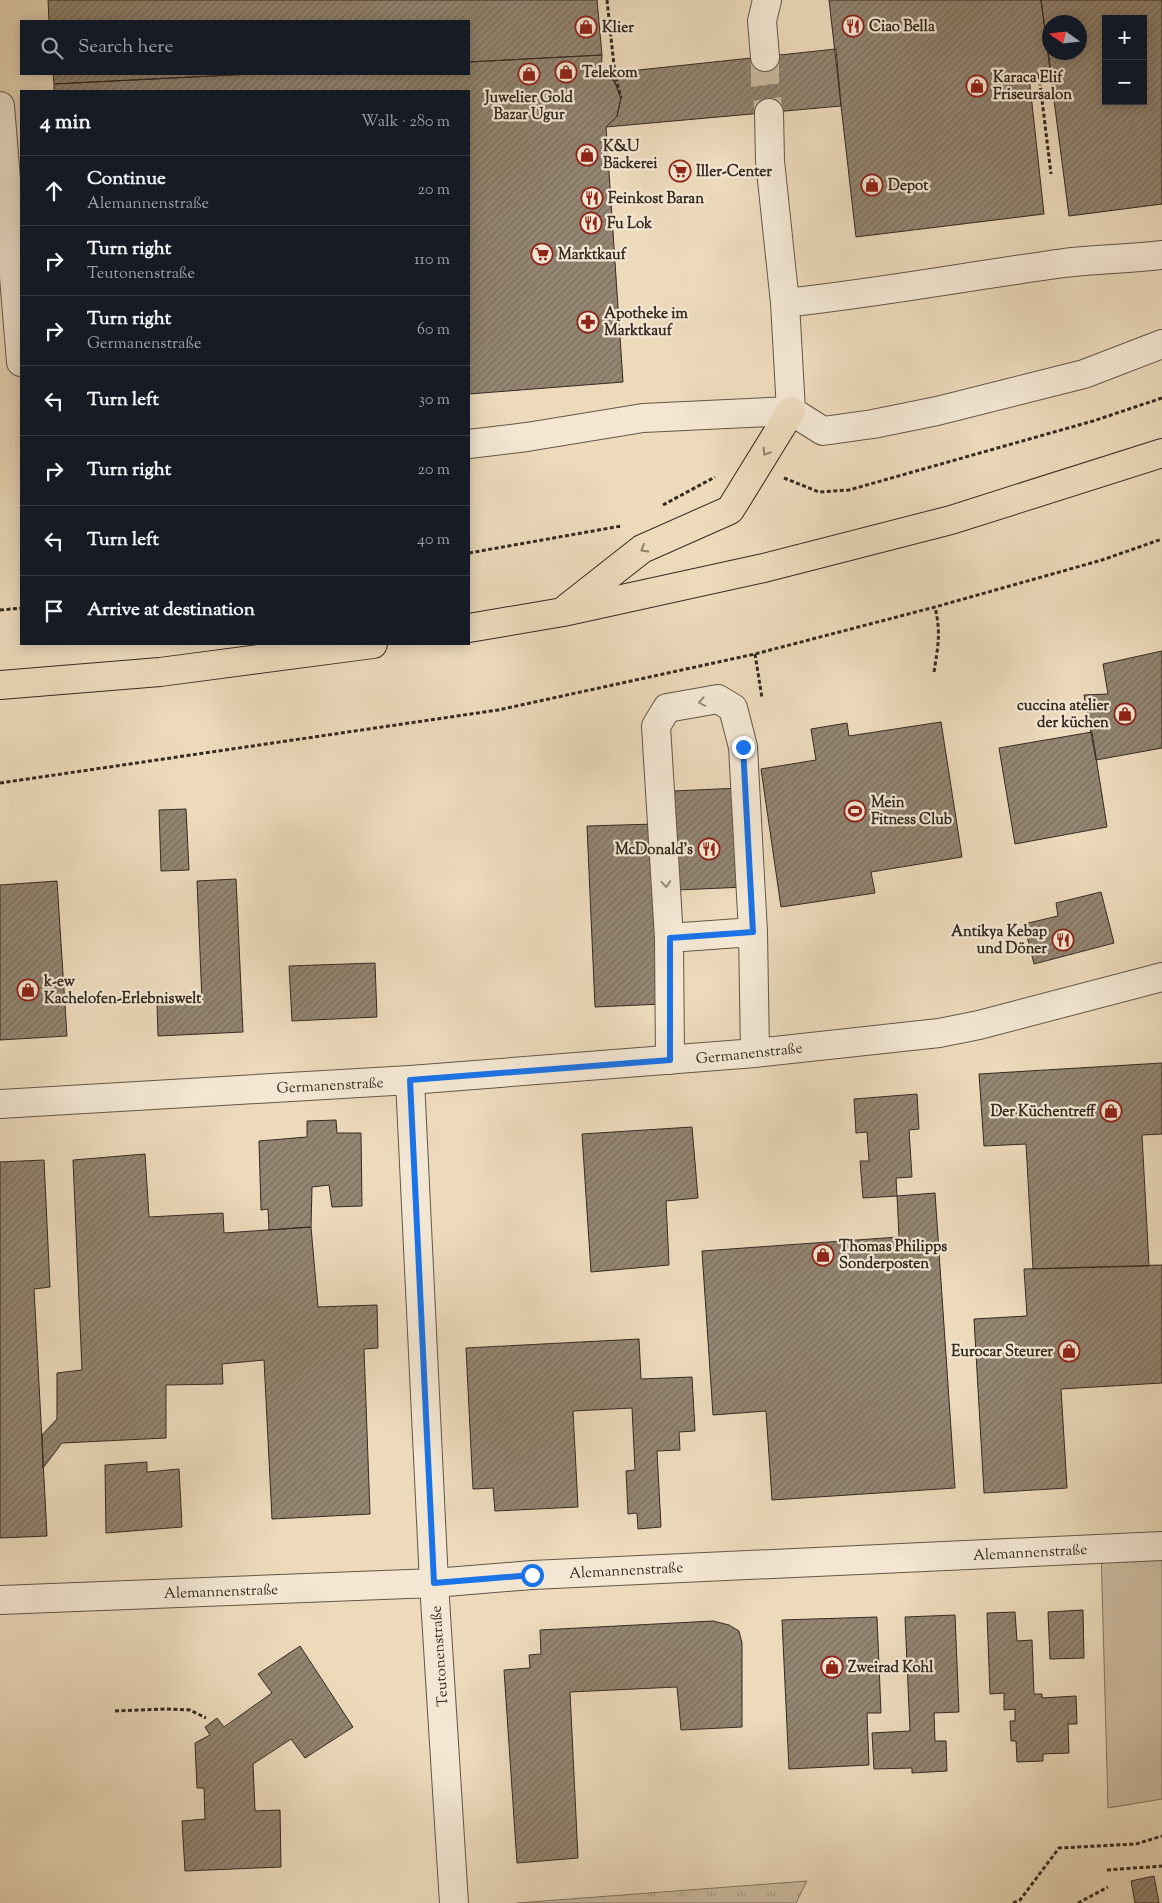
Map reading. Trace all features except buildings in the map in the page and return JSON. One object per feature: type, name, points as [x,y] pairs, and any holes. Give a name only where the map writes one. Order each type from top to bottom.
[{"type":"main road","points":[[563,612],[642,549],[730,510],[792,411]]},
{"type":"main road","points":[[470,628],[563,612],[764,568],[951,520],[1162,453]]},
{"type":"main road","points":[[0,685],[160,672],[365,645]]},
{"type":"street","points":[[765,57],[762,21],[767,0]]},
{"type":"street","points":[[0,106],[20,350]]},
{"type":"street","points":[[769,112],[770,161],[785,303],[792,411]]},
{"type":"street","points":[[785,303],[854,296],[1065,263],[1162,255]]},
{"type":"street","points":[[470,444],[527,437],[643,418],[792,411],[824,431],[873,424],[937,411],[1084,374],[1162,344]]},
{"type":"street","points":[[670,1060],[670,938],[656,726],[667,708],[718,700],[733,708],[743,747],[753,932],[755,1053]]},
{"type":"street","points":[[670,938],[753,932]]},
{"type":"street","name":"Germanenstraße","points":[[0,1104],[410,1080],[755,1053],[939,1033],[979,1025],[1162,977]]},
{"type":"street","name":"Teutonenstraße","points":[[410,1080],[434,1583],[454,1903]]},
{"type":"street","name":"Alemannenstraße","points":[[0,1600],[434,1583],[532,1575],[1162,1546]]},
{"type":"path","points":[[607,0],[615,75],[621,98]]},
{"type":"path","points":[[1039,74],[1051,174]]},
{"type":"path","points":[[659,507],[735,467],[747,467],[791,480],[819,492],[849,490],[1093,421],[1162,398]]},
{"type":"path","points":[[470,553],[619,527],[627,523]]},
{"type":"path","points":[[0,783],[498,710],[755,654],[936,607],[1102,560],[1162,539]]},
{"type":"path","points":[[934,672],[939,640],[936,607]]},
{"type":"path","points":[[0,610],[20,608]]},
{"type":"path","points":[[755,654],[763,705]]},
{"type":"path","points":[[115,1711],[166,1708],[190,1710],[206,1718]]},
{"type":"path","points":[[1013,1903],[1020,1901],[1059,1848],[1136,1844],[1162,1836]]},
{"type":"path","points":[[1107,1870],[1162,1866]]},
{"type":"path","points":[[1078,1903],[1108,1887]]},
{"type":"green space","points":[[1162,1546],[1162,1799],[1108,1808],[1101,1548]]},
{"type":"green space","points":[[807,1881],[796,1903],[517,1903]]},
{"type":"tunnel","points":[[765,57],[765,84],[769,113]]},
{"type":"place","name":"Ciao Bella","points":[[853,26]]},
{"type":"place","name":"Klier","points":[[586,27]]},
{"type":"place","name":"Telekom","points":[[566,72]]},
{"type":"place","name":"Juwelier Gold Bazar Ugur","points":[[529,74]]},
{"type":"place","name":"Karaca Elif Friseursalon","points":[[977,86]]},
{"type":"place","name":"K&U Bäckerei","points":[[587,155]]},
{"type":"place","name":"Iller-Center","points":[[680,171]]},
{"type":"place","name":"Depot","points":[[872,185]]},
{"type":"place","name":"Feinkost Baran","points":[[592,198]]},
{"type":"place","name":"Fu Lok","points":[[591,223]]},
{"type":"place","name":"Marktkauf","points":[[542,254]]},
{"type":"place","name":"Apotheke im Marktkauf","points":[[588,322]]},
{"type":"place","name":"cuccina atelier der küchen","points":[[1125,714]]},
{"type":"place","name":"Mein Fitness Club","points":[[855,811]]},
{"type":"place","name":"McDonald's","points":[[709,849]]},
{"type":"place","name":"Antikya Kebap und Döner","points":[[1063,940]]},
{"type":"place","name":"k-ew Kachelofen-Erlebniswelt","points":[[28,990]]},
{"type":"place","name":"Der Küchentreff","points":[[1111,1111]]},
{"type":"place","name":"Thomas Philipps Sonderposten","points":[[823,1255]]},
{"type":"place","name":"Eurocar Steurer","points":[[1069,1351]]},
{"type":"place","name":"Zweirad Kohl","points":[[832,1667]]},
{"type":"route","points":[[532,1575],[434,1583],[410,1080],[670,1060],[670,938],[753,932],[743,747]]}]
